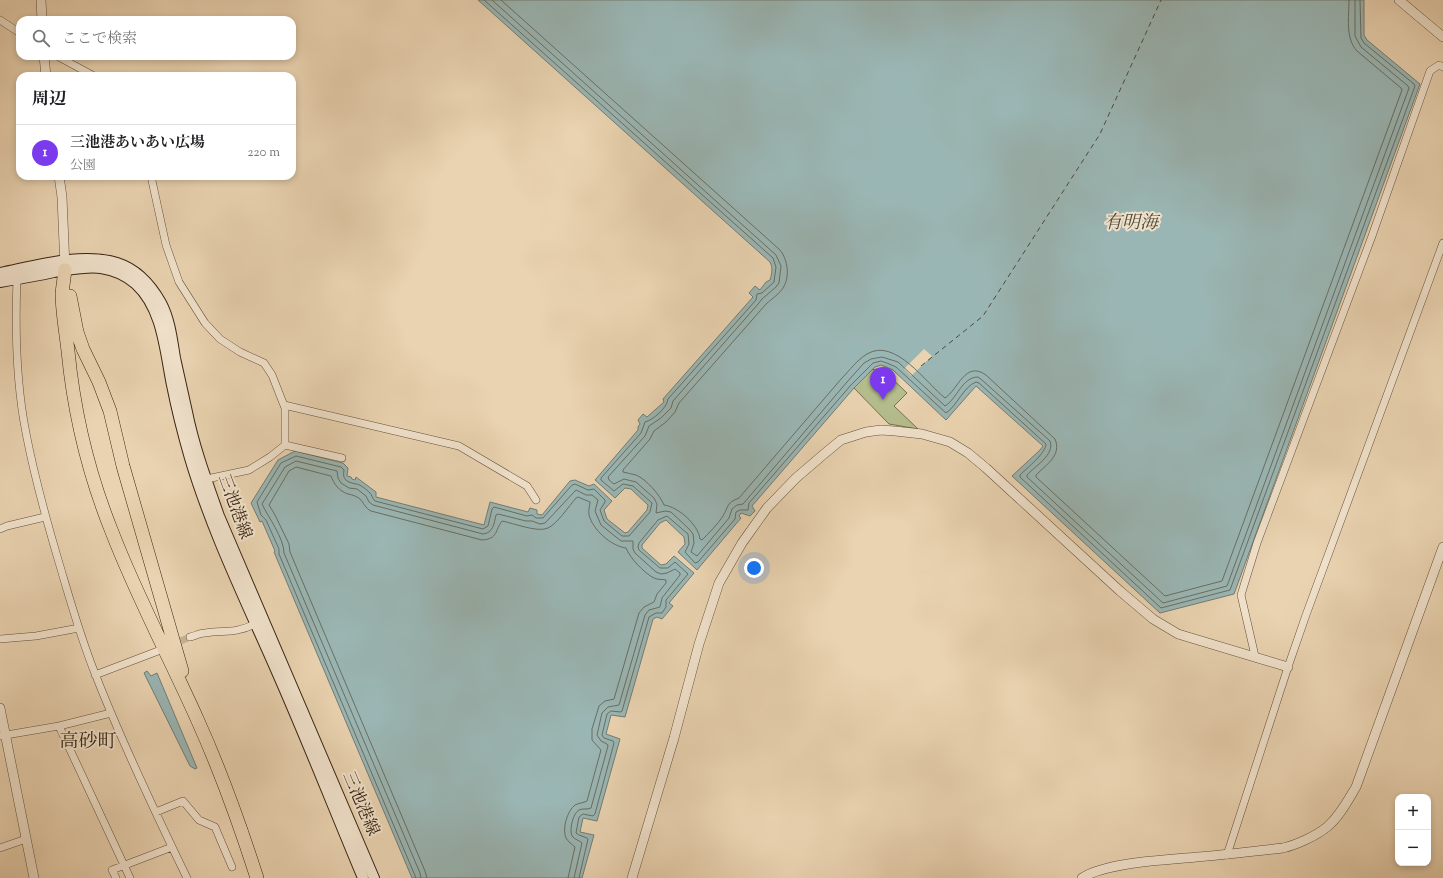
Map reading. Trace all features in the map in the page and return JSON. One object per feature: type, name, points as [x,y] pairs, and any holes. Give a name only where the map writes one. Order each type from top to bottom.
[{"type":"highway","points":[[65,266],[77,332],[110,411],[123,466],[198,721]]},
{"type":"highway","points":[[65,266],[62,294],[69,365],[77,411],[89,463],[112,532],[198,721],[228,795],[257,878]]},
{"type":"main road","name":"三池港線","points":[[0,273],[65,266],[100,268],[114,271],[126,277],[146,296],[158,320],[178,415],[202,480],[288,674],[374,878]]},
{"type":"main road","name":"三池港線","points":[[0,282],[65,266]]},
{"type":"main road","name":"三池港線","points":[[202,480],[224,552],[291,704],[363,878]]},
{"type":"street","points":[[41,0],[42,16]]},
{"type":"street","points":[[1399,0],[1443,38]]},
{"type":"street","points":[[0,20],[16,30]]},
{"type":"street","points":[[44,60],[46,72]]},
{"type":"street","points":[[64,60],[87,72]]},
{"type":"street","points":[[1255,656],[1241,595],[1257,543],[1372,236],[1430,71],[1439,65],[1443,67]]},
{"type":"street","points":[[60,180],[62,198],[65,266]]},
{"type":"street","points":[[152,180],[166,246],[178,282],[205,323],[220,339],[240,352],[264,363],[272,375],[285,408],[285,445]]},
{"type":"street","points":[[1228,855],[1288,667],[1443,243]]},
{"type":"street","points":[[17,279],[15,323],[20,396],[26,433],[45,517],[62,577],[95,675],[187,878]]},
{"type":"street","points":[[284,405],[459,446],[527,486],[536,500]]},
{"type":"street","points":[[632,878],[674,738],[699,644],[719,583],[742,543],[767,508],[796,478],[841,440],[866,432],[881,430],[922,434],[950,442],[968,453],[986,468],[1153,620],[1178,634],[1288,667]]},
{"type":"street","points":[[202,480],[249,470],[270,457],[285,445]]},
{"type":"street","points":[[285,445],[342,458]]},
{"type":"street","points":[[0,530],[7,526],[45,517]]},
{"type":"street","points":[[1082,878],[1110,868],[1155,861],[1228,855],[1283,848],[1296,844],[1327,827],[1343,810],[1356,786],[1443,547]]},
{"type":"street","points":[[190,637],[204,633],[233,632],[255,624]]},
{"type":"street","points":[[0,639],[36,636],[79,628]]},
{"type":"street","points":[[95,675],[158,650]]},
{"type":"street","points":[[0,708],[2,736],[34,878]]},
{"type":"street","points":[[2,736],[59,726],[111,713]]},
{"type":"street","points":[[59,726],[130,878]]},
{"type":"street","points":[[156,812],[183,801],[199,820],[215,827],[232,867]]},
{"type":"street","points":[[0,848],[26,839]]},
{"type":"street","points":[[116,878],[112,870],[172,847]]},
{"type":"green space","points":[[871,370],[883,370],[907,393],[894,406],[918,429],[889,424],[854,388]]},
{"type":"water","name":"有明海","points":[[478,0],[1364,0],[1364,35],[1367,40],[1420,84],[1234,594],[1160,613],[1012,476],[1043,446],[976,386],[946,420],[893,370],[881,365],[875,367],[854,388],[752,506],[755,511],[750,516],[741,513],[739,516],[741,518],[697,570],[678,552],[685,544],[684,537],[666,520],[660,523],[642,545],[642,548],[661,565],[666,564],[674,556],[694,573],[669,603],[673,606],[662,619],[657,617],[653,619],[625,717],[611,715],[606,734],[620,739],[597,821],[583,818],[580,832],[594,835],[582,878],[412,878],[274,552],[275,551],[262,521],[260,522],[251,503],[278,460],[295,451],[343,463],[348,468],[347,476],[355,480],[356,477],[376,492],[376,497],[484,525],[490,502],[528,512],[530,508],[537,510],[537,514],[542,515],[570,481],[575,480],[589,486],[594,484],[612,501],[604,510],[607,519],[625,533],[628,532],[647,510],[648,505],[631,489],[625,488],[615,498],[595,480],[638,430],[640,424],[638,420],[643,414],[647,417],[664,402],[663,399],[753,297],[749,293],[755,286],[760,290],[766,282],[770,280],[772,271],[770,262]]},
{"type":"water","points":[[147,671],[151,676],[157,673],[197,768],[195,769],[190,766],[144,673]]},
{"type":"pier","points":[[924,349],[932,356],[911,376],[904,369]]},
{"type":"ferry route","points":[[921,366],[983,316],[1100,134],[1161,0]]},
{"type":"tunnel","points":[[171,645],[190,637]]},
{"type":"place","name":"三池港あいあい広場","points":[[883,400]]},
{"type":"district","name":"高砂町","points":[[88,742]]}]
